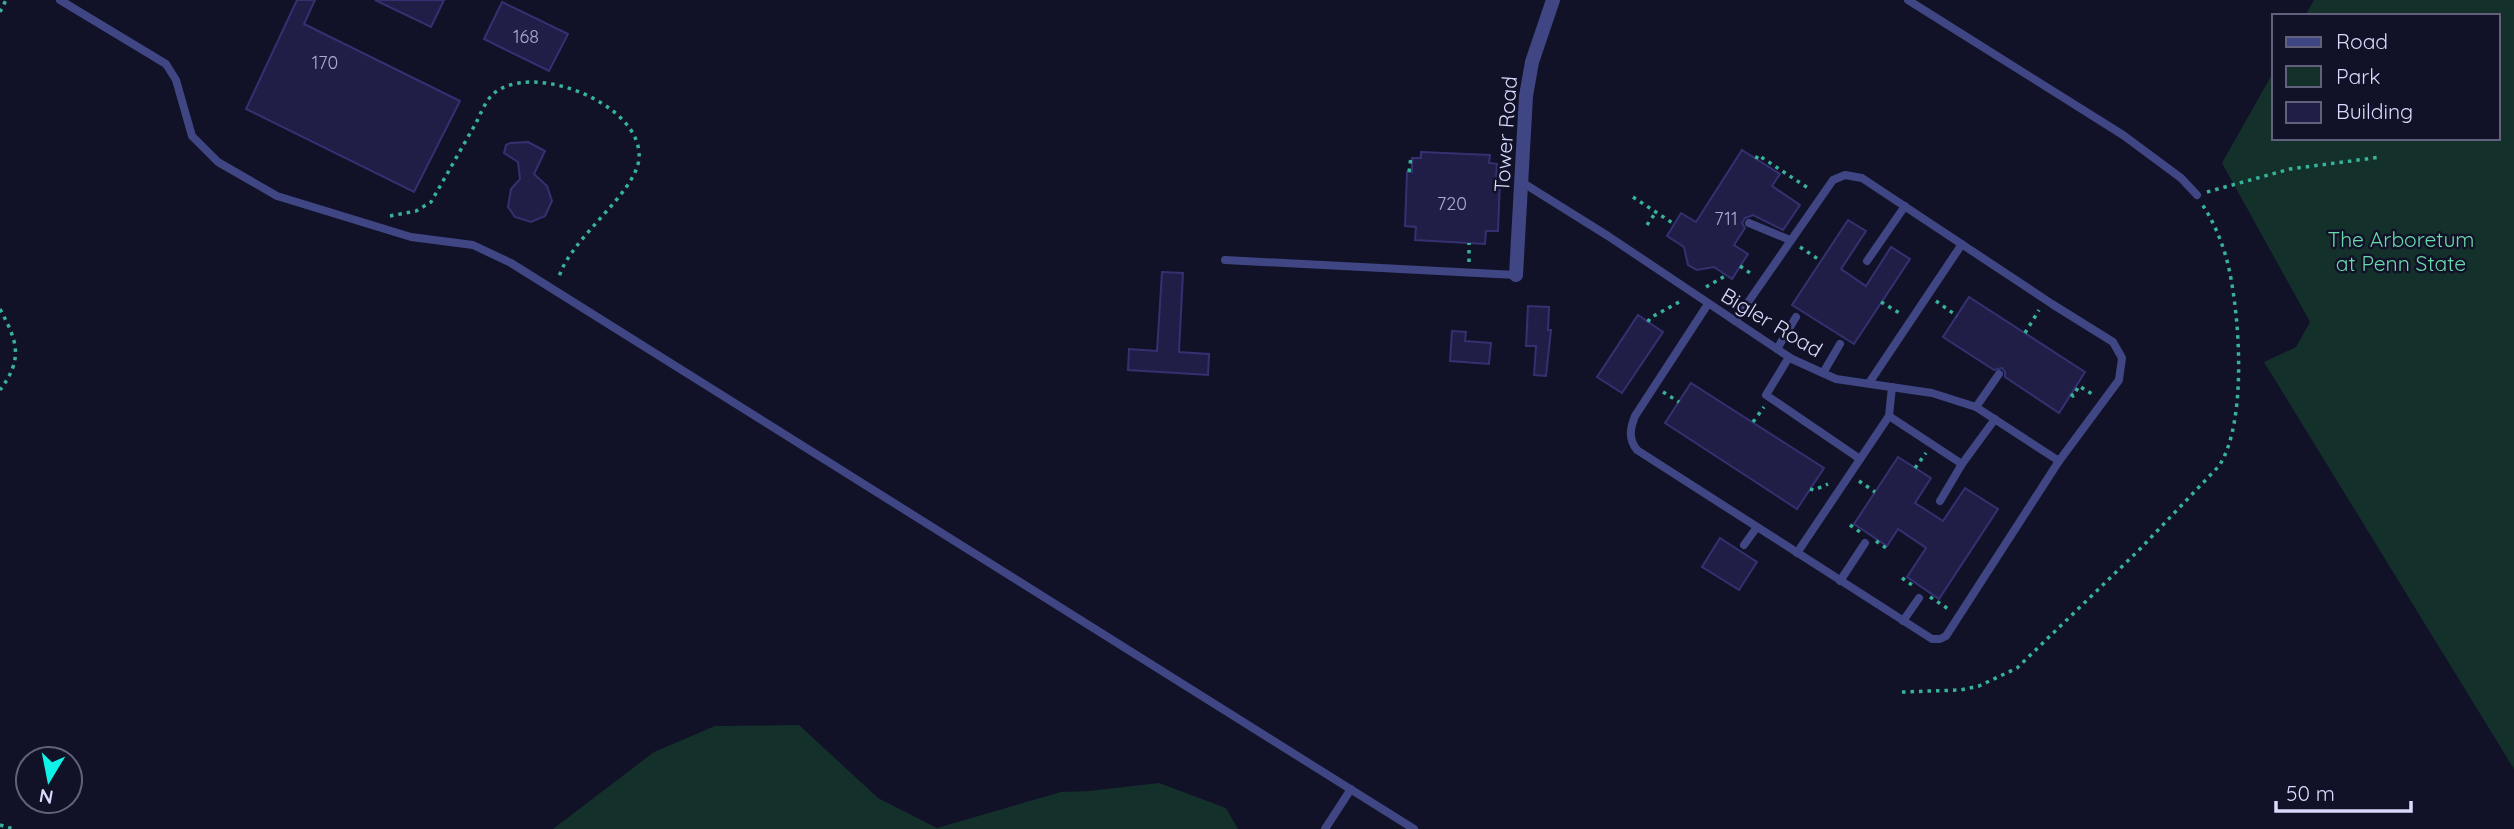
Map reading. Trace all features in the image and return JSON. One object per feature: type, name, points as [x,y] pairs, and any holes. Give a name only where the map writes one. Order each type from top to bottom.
[{"type":"street","name":"Tower Road","points":[[1516,275],[1526,96],[1532,62],[1553,0]]},
{"type":"lane","points":[[60,0],[166,64],[176,80],[192,136],[218,162],[277,196],[411,237],[473,245],[511,263],[1414,829]]},
{"type":"lane","points":[[1908,0],[2123,135],[2181,178],[2197,195]]},
{"type":"lane","points":[[1708,303],[1635,416],[1630,428],[1631,441],[1637,450],[1932,639],[1946,636],[2059,461],[2119,380],[2122,358],[2119,348],[2113,342],[1862,178],[1845,175],[1833,180],[1820,196],[1735,321]]},
{"type":"lane","name":"Bigler Road","points":[[1523,183],[1608,236],[1789,357],[1836,379],[1933,393],[1976,407],[2059,461]]},
{"type":"lane","points":[[1867,261],[1905,206]]},
{"type":"lane","points":[[1749,223],[1790,240]]},
{"type":"lane","points":[[1869,383],[1962,244]]},
{"type":"lane","points":[[1225,260],[1516,275]]},
{"type":"lane","points":[[1777,349],[1796,317]]},
{"type":"lane","points":[[1823,373],[1840,344]]},
{"type":"lane","points":[[1789,357],[1766,395],[1860,459]]},
{"type":"lane","points":[[1976,407],[1999,374]]},
{"type":"lane","points":[[1797,552],[1889,416],[1892,387]]},
{"type":"lane","points":[[1889,416],[1962,464]]},
{"type":"lane","points":[[1940,501],[1962,464],[1995,419]]},
{"type":"lane","points":[[1744,545],[1757,527]]},
{"type":"lane","points":[[1840,581],[1865,543]]},
{"type":"lane","points":[[1903,621],[1919,598]]},
{"type":"lane","points":[[1325,829],[1351,789]]},
{"type":"path","points":[[0,12],[6,0]]},
{"type":"path","points":[[360,220],[416,211],[431,202],[492,95],[511,84],[540,82],[565,86],[608,107],[625,122],[639,147],[639,158],[632,178],[563,267],[557,293]]},
{"type":"path","points":[[1756,159],[1758,155],[1820,196]]},
{"type":"path","points":[[1409,172],[1410,157]]},
{"type":"path","points":[[1902,692],[1960,690],[1979,686],[2017,668],[2139,550],[2226,456],[2237,407],[2236,317],[2229,267],[2218,233],[2197,195],[2290,169],[2381,157]]},
{"type":"path","points":[[1633,197],[1674,224]]},
{"type":"path","points":[[1647,225],[1656,212]]},
{"type":"path","points":[[1790,240],[1821,261]]},
{"type":"path","points":[[1468,272],[1469,243]]},
{"type":"path","points":[[1706,287],[1727,275]]},
{"type":"path","points":[[1927,296],[1957,316]]},
{"type":"path","points":[[1648,322],[1650,318],[1687,298]]},
{"type":"path","points":[[2025,333],[2046,300]]},
{"type":"path","points":[[1881,302],[1911,320]]},
{"type":"path","points":[[0,309],[15,337],[17,350],[15,364],[0,390]]},
{"type":"path","points":[[2071,394],[2073,396],[2079,386],[2085,390]]},
{"type":"path","points":[[1753,422],[1770,398]]},
{"type":"path","points":[[1850,525],[1858,530]]},
{"type":"path","points":[[1902,578],[1959,615]]},
{"type":"path","points":[[0,825],[13,829]]},
{"type":"green space","name":"The Arboretum at Penn State","points":[[2314,0],[2514,0],[2514,769],[2264,362],[2296,347],[2310,322],[2222,163],[2272,75],[2272,140],[2500,140],[2500,14],[2306,14]]},
{"type":"green space","points":[[799,725],[878,798],[937,828],[1061,792],[1159,783],[1226,808],[1238,829],[553,829],[654,752],[715,726]]},
{"type":"building","points":[[297,0],[315,0],[304,24],[460,101],[414,192],[246,109]]},
{"type":"building","points":[[375,0],[444,0],[431,27]]},
{"type":"building","points":[[502,2],[568,34],[549,71],[484,39]]},
{"type":"building","points":[[528,142],[545,151],[534,174],[547,186],[552,201],[545,216],[531,222],[515,217],[508,207],[511,189],[520,179],[518,162],[504,153],[506,145],[510,143]]},
{"type":"building","points":[[1742,150],[1780,174],[1772,186],[1800,205],[1783,230],[1753,215],[1745,218],[1742,223],[1745,228],[1734,245],[1748,254],[1732,279],[1714,267],[1697,270],[1688,265],[1684,247],[1667,236],[1681,213],[1696,222]]},
{"type":"building","points":[[1421,152],[1490,155],[1489,163],[1497,164],[1496,179],[1500,179],[1498,231],[1486,231],[1485,244],[1415,240],[1416,227],[1405,226],[1407,172],[1412,172],[1412,158],[1421,158]]},
{"type":"building","points":[[1848,220],[1866,231],[1841,269],[1866,286],[1891,247],[1910,259],[1854,344],[1792,305]]},
{"type":"building","points":[[1162,272],[1183,273],[1179,352],[1209,354],[1208,375],[1128,370],[1129,349],[1157,351]]},
{"type":"building","points":[[1969,297],[2085,372],[2059,413],[2005,377],[2002,368],[1994,370],[1943,337]]},
{"type":"building","points":[[1528,306],[1549,307],[1548,330],[1551,330],[1546,376],[1534,375],[1536,346],[1526,346]]},
{"type":"building","points":[[1638,315],[1663,332],[1622,393],[1597,377]]},
{"type":"building","points":[[1452,331],[1466,332],[1465,341],[1491,343],[1489,364],[1450,361]]},
{"type":"building","points":[[1691,383],[1824,468],[1797,509],[1665,423]]},
{"type":"building","points":[[1898,457],[1931,478],[1915,503],[1943,521],[1965,488],[1998,509],[1939,599],[1907,577],[1926,548],[1898,529],[1887,546],[1854,524]]},
{"type":"building","points":[[1720,538],[1757,562],[1739,590],[1702,567]]}]
